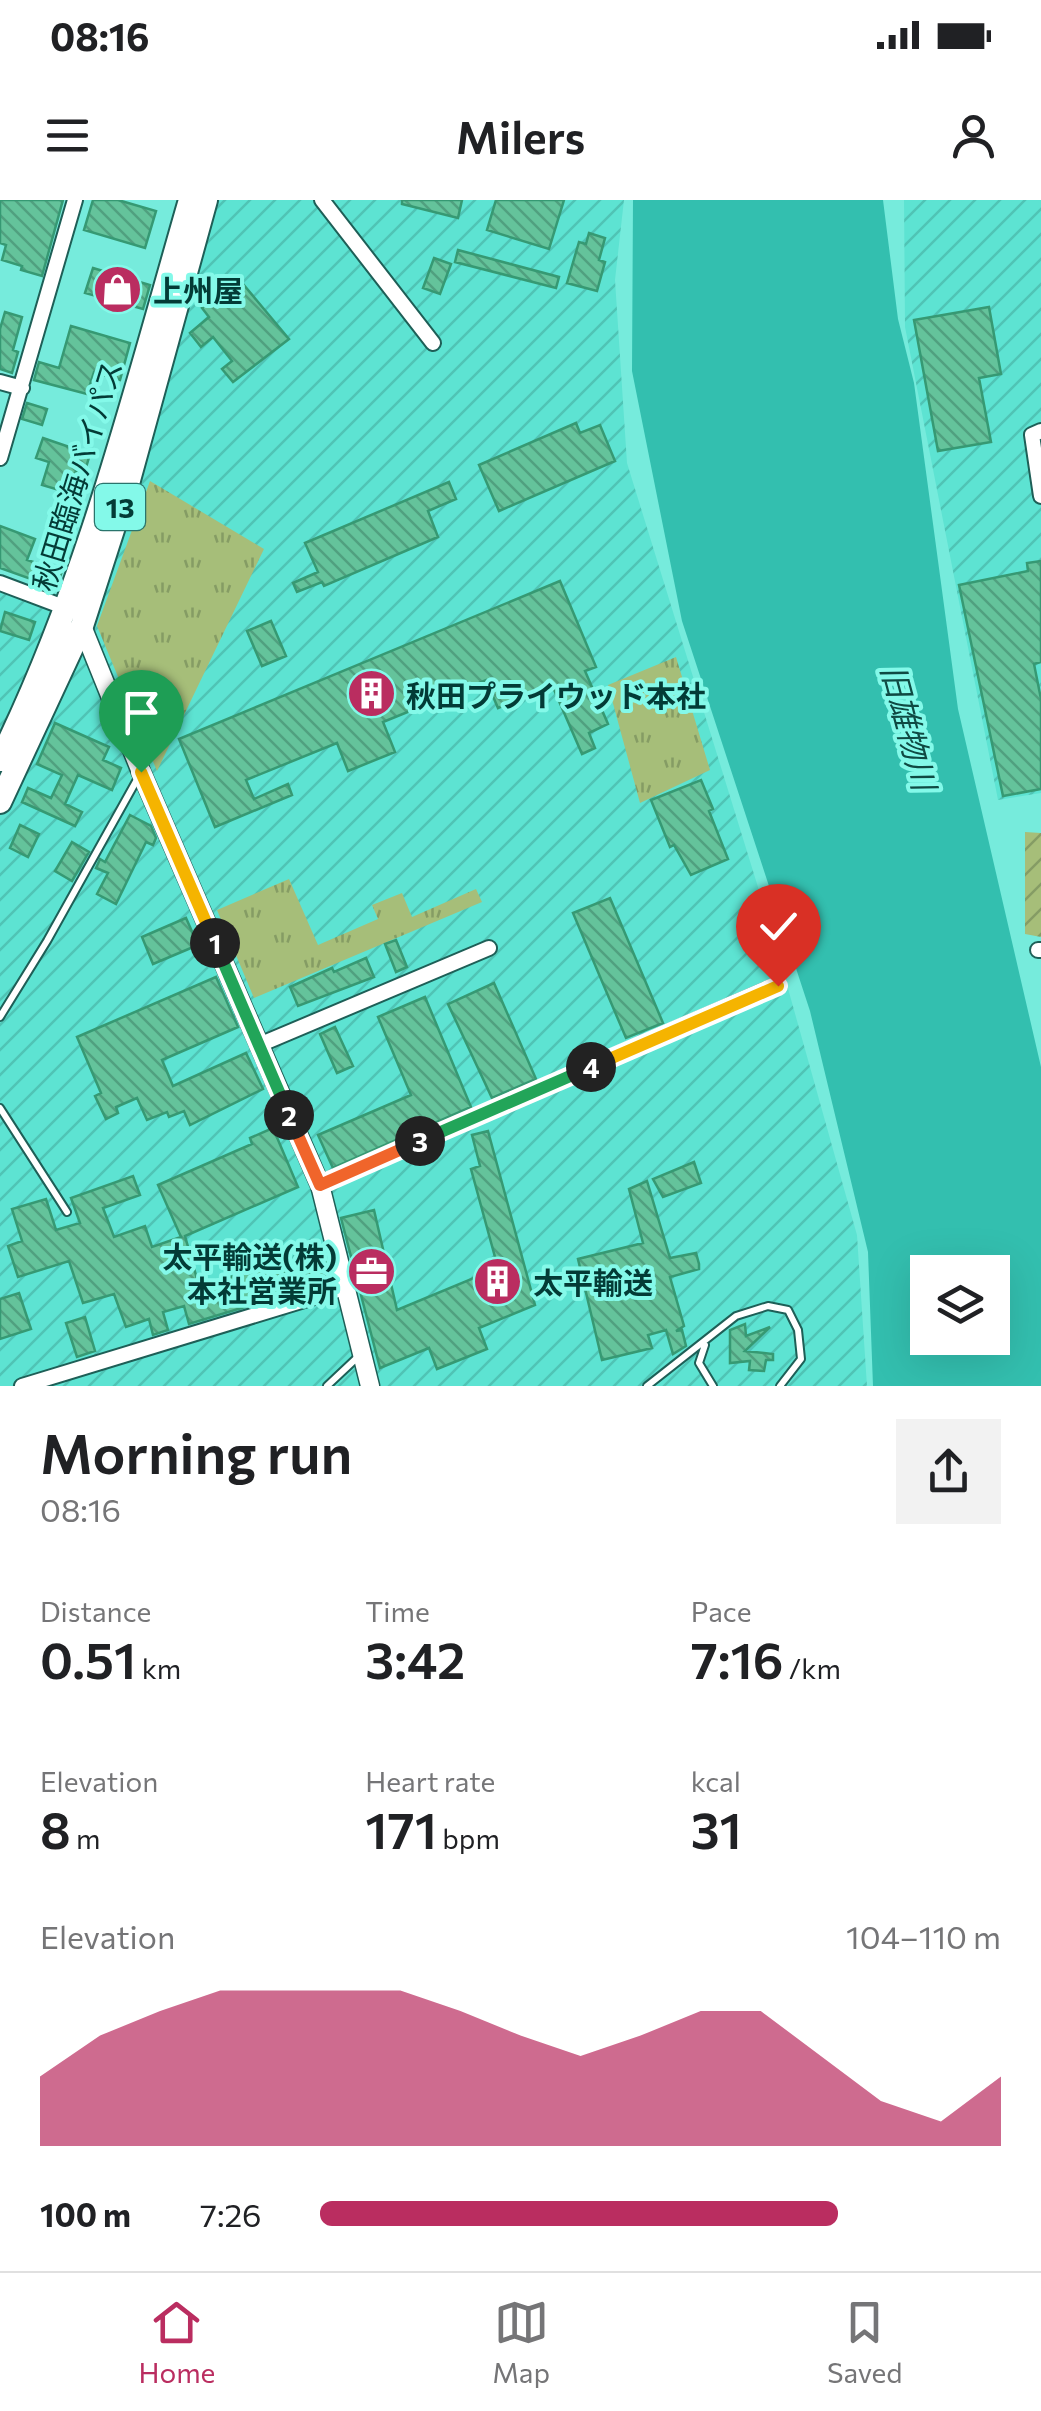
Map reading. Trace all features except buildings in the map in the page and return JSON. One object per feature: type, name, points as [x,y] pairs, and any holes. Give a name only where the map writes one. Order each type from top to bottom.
[{"type":"highway","name":"秋田臨海バイパス","points":[[0,760],[38,681],[75,617],[95,527],[190,200]]},
{"type":"highway","name":"秋田臨海バイパス","points":[[0,802],[128,480],[206,200]]},
{"type":"street","points":[[0,458],[75,200]]},
{"type":"street","points":[[322,200],[432,342]]},
{"type":"street","points":[[0,382],[22,388]]},
{"type":"street","points":[[1041,431],[1032,435],[1041,496]]},
{"type":"street","points":[[0,583],[75,617],[320,1185],[370,1386]]},
{"type":"street","points":[[259,1045],[489,948]]},
{"type":"street","points":[[320,1185],[778,986]]},
{"type":"street","points":[[22,1386],[344,1288]]},
{"type":"lane","points":[[0,1017],[141,772]]},
{"type":"lane","points":[[0,1108],[67,1212]]},
{"type":"lane","points":[[647,1386],[736,1316],[768,1306],[788,1310],[798,1330],[801,1359],[780,1386]]},
{"type":"lane","points":[[705,1343],[699,1363],[713,1386]]},
{"type":"lane","points":[[327,1386],[362,1354]]},
{"type":"shaded area","points":[[213,200],[624,200],[615,280],[627,463],[775,942],[857,1235],[867,1386],[0,1386],[0,578],[92,618],[102,604]]},
{"type":"shaded area","points":[[904,200],[1041,200],[1041,793],[998,800],[905,327]]},
{"type":"green space","points":[[150,481],[264,549],[157,771],[97,626]]},
{"type":"green space","points":[[676,657],[710,770],[640,803],[608,685]]},
{"type":"green space","points":[[1025,832],[1041,833],[1041,937],[1025,934]]},
{"type":"green space","points":[[289,879],[318,945],[378,919],[372,905],[402,893],[412,917],[476,889],[482,902],[254,998],[217,910]]},
{"type":"water","name":"旧雄物川","points":[[633,200],[883,200],[898,319],[914,383],[958,709],[1041,1067],[1041,1386],[873,1386],[868,1252],[810,1011],[682,621],[632,371]]},
{"type":"place","name":"上州屋","points":[[118,289]]},
{"type":"place","name":"秋田プライウッド本社","points":[[371,694]]},
{"type":"place","name":"太平輸送(株) 本社営業所","points":[[372,1272]]},
{"type":"place","name":"太平輸送","points":[[498,1281]]},
{"type":"route","points":[[141,772],[320,1185],[778,986]]}]
